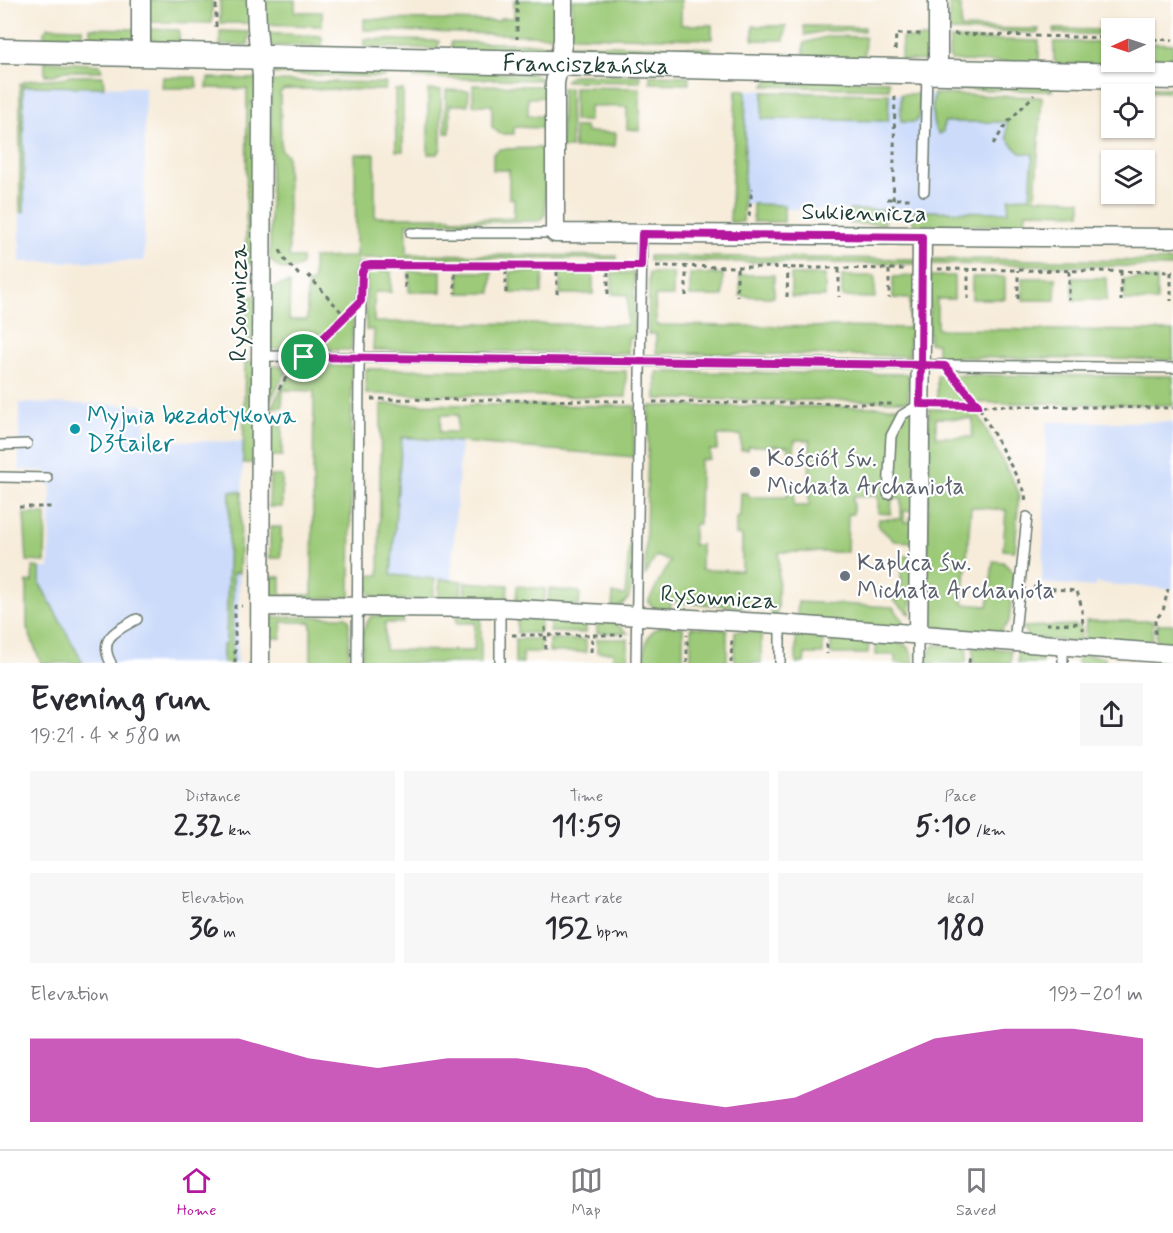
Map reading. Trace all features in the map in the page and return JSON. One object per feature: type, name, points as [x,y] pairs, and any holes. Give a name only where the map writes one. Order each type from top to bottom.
[{"type":"street","points":[[141,0],[141,53]]},
{"type":"street","name":"Rysownicza","points":[[256,0],[262,76],[260,663]]},
{"type":"street","points":[[555,233],[555,83],[563,40],[563,0]]},
{"type":"street","points":[[932,72],[938,34],[938,0]]},
{"type":"street","name":"Franciszkańska","points":[[0,51],[1173,77]]},
{"type":"street","name":"Sukiennicza","points":[[555,233],[1173,238]]},
{"type":"street","points":[[918,634],[922,237]]},
{"type":"street","name":"Rysownicza","points":[[261,606],[500,608],[918,634],[1015,634],[1063,654],[1082,647],[1173,654]]},
{"type":"lane","points":[[924,191],[932,72]]},
{"type":"lane","name":"Sukiennicza","points":[[411,233],[555,233]]},
{"type":"lane","points":[[636,663],[642,234]]},
{"type":"lane","points":[[357,663],[359,357],[362,272],[365,266]]},
{"type":"lane","points":[[262,356],[1173,368]]},
{"type":"lane","points":[[888,494],[891,436],[902,415],[920,404]]},
{"type":"lane","points":[[0,445],[27,444]]},
{"type":"lane","points":[[0,477],[47,478]]},
{"type":"lane","points":[[1015,634],[1027,517]]},
{"type":"lane","points":[[500,608],[500,663]]},
{"type":"lane","points":[[111,663],[106,647],[109,639],[114,633],[137,619]]},
{"type":"lane","points":[[780,624],[780,663]]},
{"type":"lane","points":[[918,634],[918,663]]},
{"type":"path","points":[[216,0],[216,27]]},
{"type":"path","points":[[517,0],[517,39]]},
{"type":"path","points":[[1028,29],[1028,37]]},
{"type":"path","points":[[893,199],[896,34],[1101,38]]},
{"type":"path","points":[[1155,39],[1173,40]]},
{"type":"path","points":[[993,144],[1008,122],[1036,94]]},
{"type":"path","points":[[748,235],[752,188]]},
{"type":"path","points":[[887,199],[914,199],[924,191]]},
{"type":"path","points":[[405,265],[405,292]]},
{"type":"path","points":[[455,265],[455,292]]},
{"type":"path","points":[[506,265],[506,293]]},
{"type":"path","points":[[365,266],[641,266]]},
{"type":"path","points":[[557,266],[557,294]]},
{"type":"path","points":[[608,266],[608,294]]},
{"type":"path","points":[[686,267],[686,296]]},
{"type":"path","points":[[737,267],[737,296]]},
{"type":"path","points":[[787,297],[788,268]]},
{"type":"path","points":[[839,268],[839,297]]},
{"type":"path","points":[[889,269],[889,298]]},
{"type":"path","points":[[968,299],[969,270]]},
{"type":"path","points":[[1018,270],[1018,300]]},
{"type":"path","points":[[1069,271],[1070,300]]},
{"type":"path","points":[[1121,271],[1121,300]]},
{"type":"path","points":[[1171,272],[1171,301]]},
{"type":"path","points":[[308,274],[345,316]]},
{"type":"path","points":[[277,393],[301,357],[361,301]]},
{"type":"path","points":[[945,366],[978,405],[1025,492],[1027,517]]},
{"type":"path","points":[[920,404],[1173,408]]},
{"type":"path","points":[[19,507],[51,507]]},
{"type":"path","points":[[1020,585],[1077,591],[1082,608],[1082,647]]},
{"type":"path","points":[[1154,653],[1155,620],[1163,611],[1168,589]]},
{"type":"path","points":[[235,663],[235,606],[261,606]]},
{"type":"path","points":[[545,610],[546,652]]},
{"type":"path","points":[[687,663],[688,619]]},
{"type":"path","points":[[731,663],[732,621]]},
{"type":"path","points":[[1015,634],[1083,623]]},
{"type":"path","points":[[500,635],[636,635]]},
{"type":"shaded area","points":[[23,85],[145,87],[144,261],[20,262],[20,212],[24,212]]},
{"type":"shaded area","points":[[736,90],[1036,97],[1030,198],[1009,212],[788,209],[784,208],[784,205],[731,204]]},
{"type":"shaded area","points":[[19,403],[144,405],[146,440],[244,442],[237,663],[83,663],[40,584],[40,568],[49,568],[51,485],[47,484],[47,471],[19,470]]},
{"type":"shaded area","points":[[1047,422],[1173,422],[1173,589],[1095,583],[1095,587],[1042,583]]},
{"type":"shaded area","points":[[402,437],[461,441],[451,580],[391,575]]},
{"type":"green space","points":[[148,0],[212,0],[212,23],[148,22]]},
{"type":"green space","points":[[220,0],[249,0],[250,23],[220,23]]},
{"type":"green space","points":[[262,0],[295,0],[295,12],[322,12],[322,26],[262,24]]},
{"type":"green space","points":[[514,0],[558,0],[558,36],[364,30],[364,19],[499,21],[500,18],[514,18]]},
{"type":"green space","points":[[572,0],[681,0],[681,25],[712,25],[712,39],[571,36]]},
{"type":"green space","points":[[949,0],[955,0],[955,5],[961,5],[961,28],[1039,29],[1038,33],[949,31]]},
{"type":"green space","points":[[753,26],[786,26],[784,40],[753,40]]},
{"type":"green space","points":[[804,26],[864,27],[864,31],[824,31],[805,35]]},
{"type":"green space","points":[[48,27],[82,28],[82,41],[44,40],[44,32]]},
{"type":"green space","points":[[90,28],[136,29],[135,38],[131,42],[90,41]]},
{"type":"green space","points":[[148,29],[179,30],[179,44],[153,43],[149,38]]},
{"type":"green space","points":[[1054,29],[1101,30],[1101,35],[1054,33]]},
{"type":"green space","points":[[220,31],[249,32],[248,45],[220,45]]},
{"type":"green space","points":[[262,33],[322,36],[322,46],[263,46]]},
{"type":"green space","points":[[829,36],[865,37],[864,59],[804,57],[804,43]]},
{"type":"green space","points":[[902,38],[932,38],[930,61],[901,60]]},
{"type":"green space","points":[[364,39],[439,41],[438,49],[364,47]]},
{"type":"green space","points":[[950,39],[1039,41],[1039,60],[1035,63],[952,61],[949,56]]},
{"type":"green space","points":[[451,42],[556,44],[553,52],[451,49]]},
{"type":"green space","points":[[1054,42],[1101,42],[1101,65],[1058,64],[1054,60]]},
{"type":"green space","points":[[1155,43],[1173,44],[1173,65],[1155,65]]},
{"type":"green space","points":[[571,44],[711,48],[711,56],[571,52]]},
{"type":"green space","points":[[45,61],[100,65],[102,71],[64,71],[54,75],[45,75]]},
{"type":"green space","points":[[283,67],[386,69],[385,77],[272,74],[276,69]]},
{"type":"green space","points":[[416,70],[534,74],[542,80],[414,78]]},
{"type":"green space","points":[[572,75],[640,75],[640,82],[565,81]]},
{"type":"green space","points":[[650,75],[689,76],[689,84],[650,83]]},
{"type":"green space","points":[[70,76],[103,76],[104,87],[23,86],[24,212],[20,212],[20,84],[31,80]]},
{"type":"green space","points":[[163,77],[196,77],[197,88],[162,88]]},
{"type":"green space","points":[[208,78],[257,79],[257,101],[251,102],[251,105],[257,105],[257,264],[246,264],[247,89],[207,88]]},
{"type":"green space","points":[[769,79],[889,81],[889,89],[764,86]]},
{"type":"green space","points":[[271,81],[386,83],[385,90],[284,89],[280,93],[281,150],[287,155],[289,258],[302,258],[301,266],[288,270],[276,266],[270,259]]},
{"type":"green space","points":[[942,84],[1052,84],[1052,91],[936,89]]},
{"type":"green space","points":[[473,85],[545,86],[545,97],[528,98],[528,116],[542,116],[545,118],[545,125],[541,128],[514,127],[514,134],[500,134],[492,127],[492,105],[473,105]]},
{"type":"green space","points":[[574,87],[640,88],[640,130],[627,129],[627,107],[589,106],[589,121],[574,121]]},
{"type":"green space","points":[[562,88],[570,88],[571,148],[561,148]]},
{"type":"green space","points":[[1155,88],[1173,88],[1173,92],[1155,92]]},
{"type":"green space","points":[[395,90],[403,90],[403,151],[396,151]]},
{"type":"green space","points":[[428,90],[441,90],[441,148],[438,154],[428,154]]},
{"type":"green space","points":[[446,90],[469,91],[468,105],[450,105],[450,133],[445,133]]},
{"type":"green space","points":[[736,90],[746,90],[743,222],[730,222]]},
{"type":"green space","points":[[763,92],[889,94],[888,121],[762,119]]},
{"type":"green space","points":[[901,94],[919,94],[919,118],[915,122],[901,122]]},
{"type":"green space","points":[[934,94],[1042,97],[1035,198],[1081,200],[1081,213],[1026,212],[1025,225],[913,225],[914,211],[1008,212],[1009,198],[1030,197],[1033,154],[1020,153],[1007,138],[1007,122],[944,122],[943,132],[939,134],[933,121]]},
{"type":"green space","points":[[574,127],[585,127],[586,132],[616,133],[615,146],[574,148]]},
{"type":"green space","points":[[540,148],[545,153],[545,215],[539,221],[407,223],[407,254],[617,256],[617,259],[358,258],[351,350],[270,349],[270,293],[274,288],[290,283],[289,320],[307,320],[307,283],[313,282],[313,258],[356,257],[355,154],[375,154],[375,217],[514,218],[514,199],[509,198],[509,170],[493,170],[493,154],[500,149]]},
{"type":"green space","points":[[753,204],[784,205],[784,222],[753,222]]},
{"type":"green space","points":[[849,210],[885,210],[885,224],[849,224]]},
{"type":"green space","points":[[649,256],[916,259],[916,264],[649,261]]},
{"type":"green space","points":[[930,259],[1173,261],[1173,267],[931,264]]},
{"type":"green space","points":[[371,271],[391,271],[391,292],[374,292],[374,322],[627,325],[628,295],[612,294],[612,273],[634,273],[634,338],[628,338],[628,353],[373,350],[374,330],[366,330],[366,274]]},
{"type":"green space","points":[[409,271],[441,271],[441,292],[409,292]]},
{"type":"green space","points":[[459,272],[492,272],[491,293],[459,293]]},
{"type":"green space","points":[[510,272],[543,272],[542,294],[510,293]]},
{"type":"green space","points":[[560,272],[593,272],[593,294],[560,294]]},
{"type":"green space","points":[[649,273],[673,273],[673,296],[655,296],[656,325],[909,328],[910,299],[893,298],[893,277],[916,276],[915,336],[909,336],[909,356],[656,353],[656,334],[648,334]]},
{"type":"green space","points":[[690,274],[723,274],[723,296],[690,296]]},
{"type":"green space","points":[[740,275],[774,275],[774,297],[740,296]]},
{"type":"green space","points":[[791,275],[825,275],[825,297],[791,297]]},
{"type":"green space","points":[[842,276],[875,276],[875,298],[842,297]]},
{"type":"green space","points":[[930,276],[954,276],[954,299],[937,299],[937,329],[1173,331],[1173,360],[937,357],[937,343],[929,343]]},
{"type":"green space","points":[[972,277],[1005,277],[1005,299],[972,299]]},
{"type":"green space","points":[[1022,278],[1056,278],[1055,300],[1023,300]]},
{"type":"green space","points":[[1073,278],[1106,278],[1107,300],[1073,300]]},
{"type":"green space","points":[[1124,279],[1157,279],[1157,301],[1124,301]]},
{"type":"green space","points":[[246,296],[256,296],[256,340],[245,341]]},
{"type":"green space","points":[[245,362],[257,362],[256,463],[243,463]]},
{"type":"green space","points":[[269,366],[290,366],[269,402]]},
{"type":"green space","points":[[295,366],[352,366],[350,598],[270,598],[270,577],[281,577],[281,595],[312,595],[314,391],[283,390],[282,407],[271,407]]},
{"type":"green space","points":[[366,369],[626,371],[626,397],[366,394]]},
{"type":"green space","points":[[656,372],[909,374],[908,401],[656,399]]},
{"type":"green space","points":[[937,375],[1173,376],[1173,405],[937,402]]},
{"type":"green space","points":[[381,404],[635,406],[634,457],[402,437],[391,575],[435,579],[433,601],[379,599],[371,595],[363,576],[379,575]],"holes":[[[441,415],[458,415],[457,432],[440,432]]]},
{"type":"green space","points":[[649,406],[915,407],[914,510],[904,511],[904,522],[910,522],[910,517],[915,517],[914,542],[894,541],[878,526],[879,519],[901,519],[901,499],[892,498],[891,514],[878,513],[878,496],[853,497],[853,514],[848,514],[847,552],[779,552],[778,606],[775,620],[771,620],[772,609],[671,602],[670,613],[657,610],[648,602],[670,561],[656,556],[645,576]],"holes":[[[718,435],[741,435],[741,450],[748,450],[749,446],[788,446],[789,451],[794,451],[795,440],[810,440],[809,506],[794,506],[794,493],[788,493],[787,497],[748,497],[748,493],[741,493],[740,517],[736,518],[736,535],[742,536],[742,571],[701,570],[701,545],[693,545],[694,525],[699,524],[700,460],[710,459],[710,450],[717,450]]]},
{"type":"green space","points":[[929,409],[976,410],[1019,493],[1015,551],[1003,550],[1006,510],[971,507],[963,604],[988,606],[993,561],[1003,562],[1014,573],[1009,622],[996,636],[934,627],[927,615]],"holes":[[[936,418],[973,419],[972,437],[936,437]]]},
{"type":"green space","points":[[270,425],[282,425],[282,456],[270,456]]},
{"type":"green space","points":[[270,476],[282,476],[282,507],[269,507]]},
{"type":"green space","points":[[230,491],[242,492],[239,573],[233,573],[232,663],[223,663],[223,645],[226,644]]},
{"type":"green space","points":[[24,514],[46,514],[45,562],[27,561]]},
{"type":"green space","points":[[270,527],[281,527],[281,558],[270,558]]},
{"type":"green space","points":[[631,529],[632,585],[628,599],[612,608],[613,594],[625,595]]},
{"type":"green space","points":[[901,556],[914,557],[910,614],[892,599],[901,599]]},
{"type":"green space","points":[[33,567],[40,568],[40,584],[83,663],[41,663],[27,628],[27,582],[32,582]]},
{"type":"green space","points":[[440,579],[462,581],[460,601],[438,601]]},
{"type":"green space","points":[[465,582],[508,585],[507,602],[464,602]]},
{"type":"green space","points":[[517,586],[545,589],[544,603],[516,602]]},
{"type":"green space","points":[[549,589],[580,592],[579,606],[548,603]]},
{"type":"green space","points":[[798,602],[893,607],[902,619],[902,629],[801,622],[797,616]]},
{"type":"green space","points":[[481,615],[481,663],[362,663],[363,630],[371,616],[403,616],[403,623],[385,623],[385,650],[474,651],[475,623],[457,623],[456,616]]},
{"type":"green space","points":[[274,617],[346,617],[349,619],[349,663],[311,663],[311,622],[282,622],[281,638],[270,638],[270,622]]},
{"type":"green space","points":[[517,617],[541,617],[540,633],[517,633]]},
{"type":"green space","points":[[550,618],[586,621],[586,633],[550,632]]},
{"type":"green space","points":[[1086,621],[1153,621],[1152,648],[1084,642]]},
{"type":"green space","points":[[597,622],[613,622],[628,633],[597,633]]},
{"type":"green space","points":[[1157,624],[1173,624],[1173,649],[1156,648]]},
{"type":"green space","points":[[1075,625],[1081,628],[1080,642],[1028,638],[1023,627]]},
{"type":"green space","points":[[659,627],[683,627],[683,663],[644,662],[646,644],[650,634]]},
{"type":"green space","points":[[691,627],[727,630],[727,662],[691,663]]},
{"type":"green space","points":[[735,631],[761,633],[761,663],[734,663]]},
{"type":"green space","points":[[796,636],[823,638],[823,654],[805,654],[804,663],[796,663]]},
{"type":"green space","points":[[831,638],[869,641],[868,654],[831,654]]},
{"type":"green space","points":[[515,639],[541,639],[541,652],[523,652],[523,663],[515,663]]},
{"type":"green space","points":[[549,639],[586,640],[586,652],[549,652]]},
{"type":"green space","points":[[597,639],[628,639],[628,663],[613,663],[613,652],[597,652]]},
{"type":"green space","points":[[876,642],[896,642],[906,646],[910,650],[914,663],[895,663],[895,655],[876,655]]},
{"type":"green space","points":[[935,645],[967,647],[966,663],[927,663],[929,652]]},
{"type":"green space","points":[[973,647],[1011,650],[1011,663],[973,663]]},
{"type":"green space","points":[[1018,650],[1042,652],[1042,663],[1018,663]]},
{"type":"green space","points":[[1078,655],[1105,657],[1105,663],[1078,663]]},
{"type":"place","name":"Myjnia bezdotykowa D3tailer","points":[[75,429]]},
{"type":"place","name":"Kościół św. Michała Archanioła","points":[[755,472]]},
{"type":"place","name":"Kaplica św. Michała Archanioła","points":[[845,576]]},
{"type":"route","points":[[304,357],[361,301],[362,272],[365,266],[641,266],[642,234],[922,237],[921,365],[945,366],[978,405],[920,404],[921,365],[304,357]]}]
